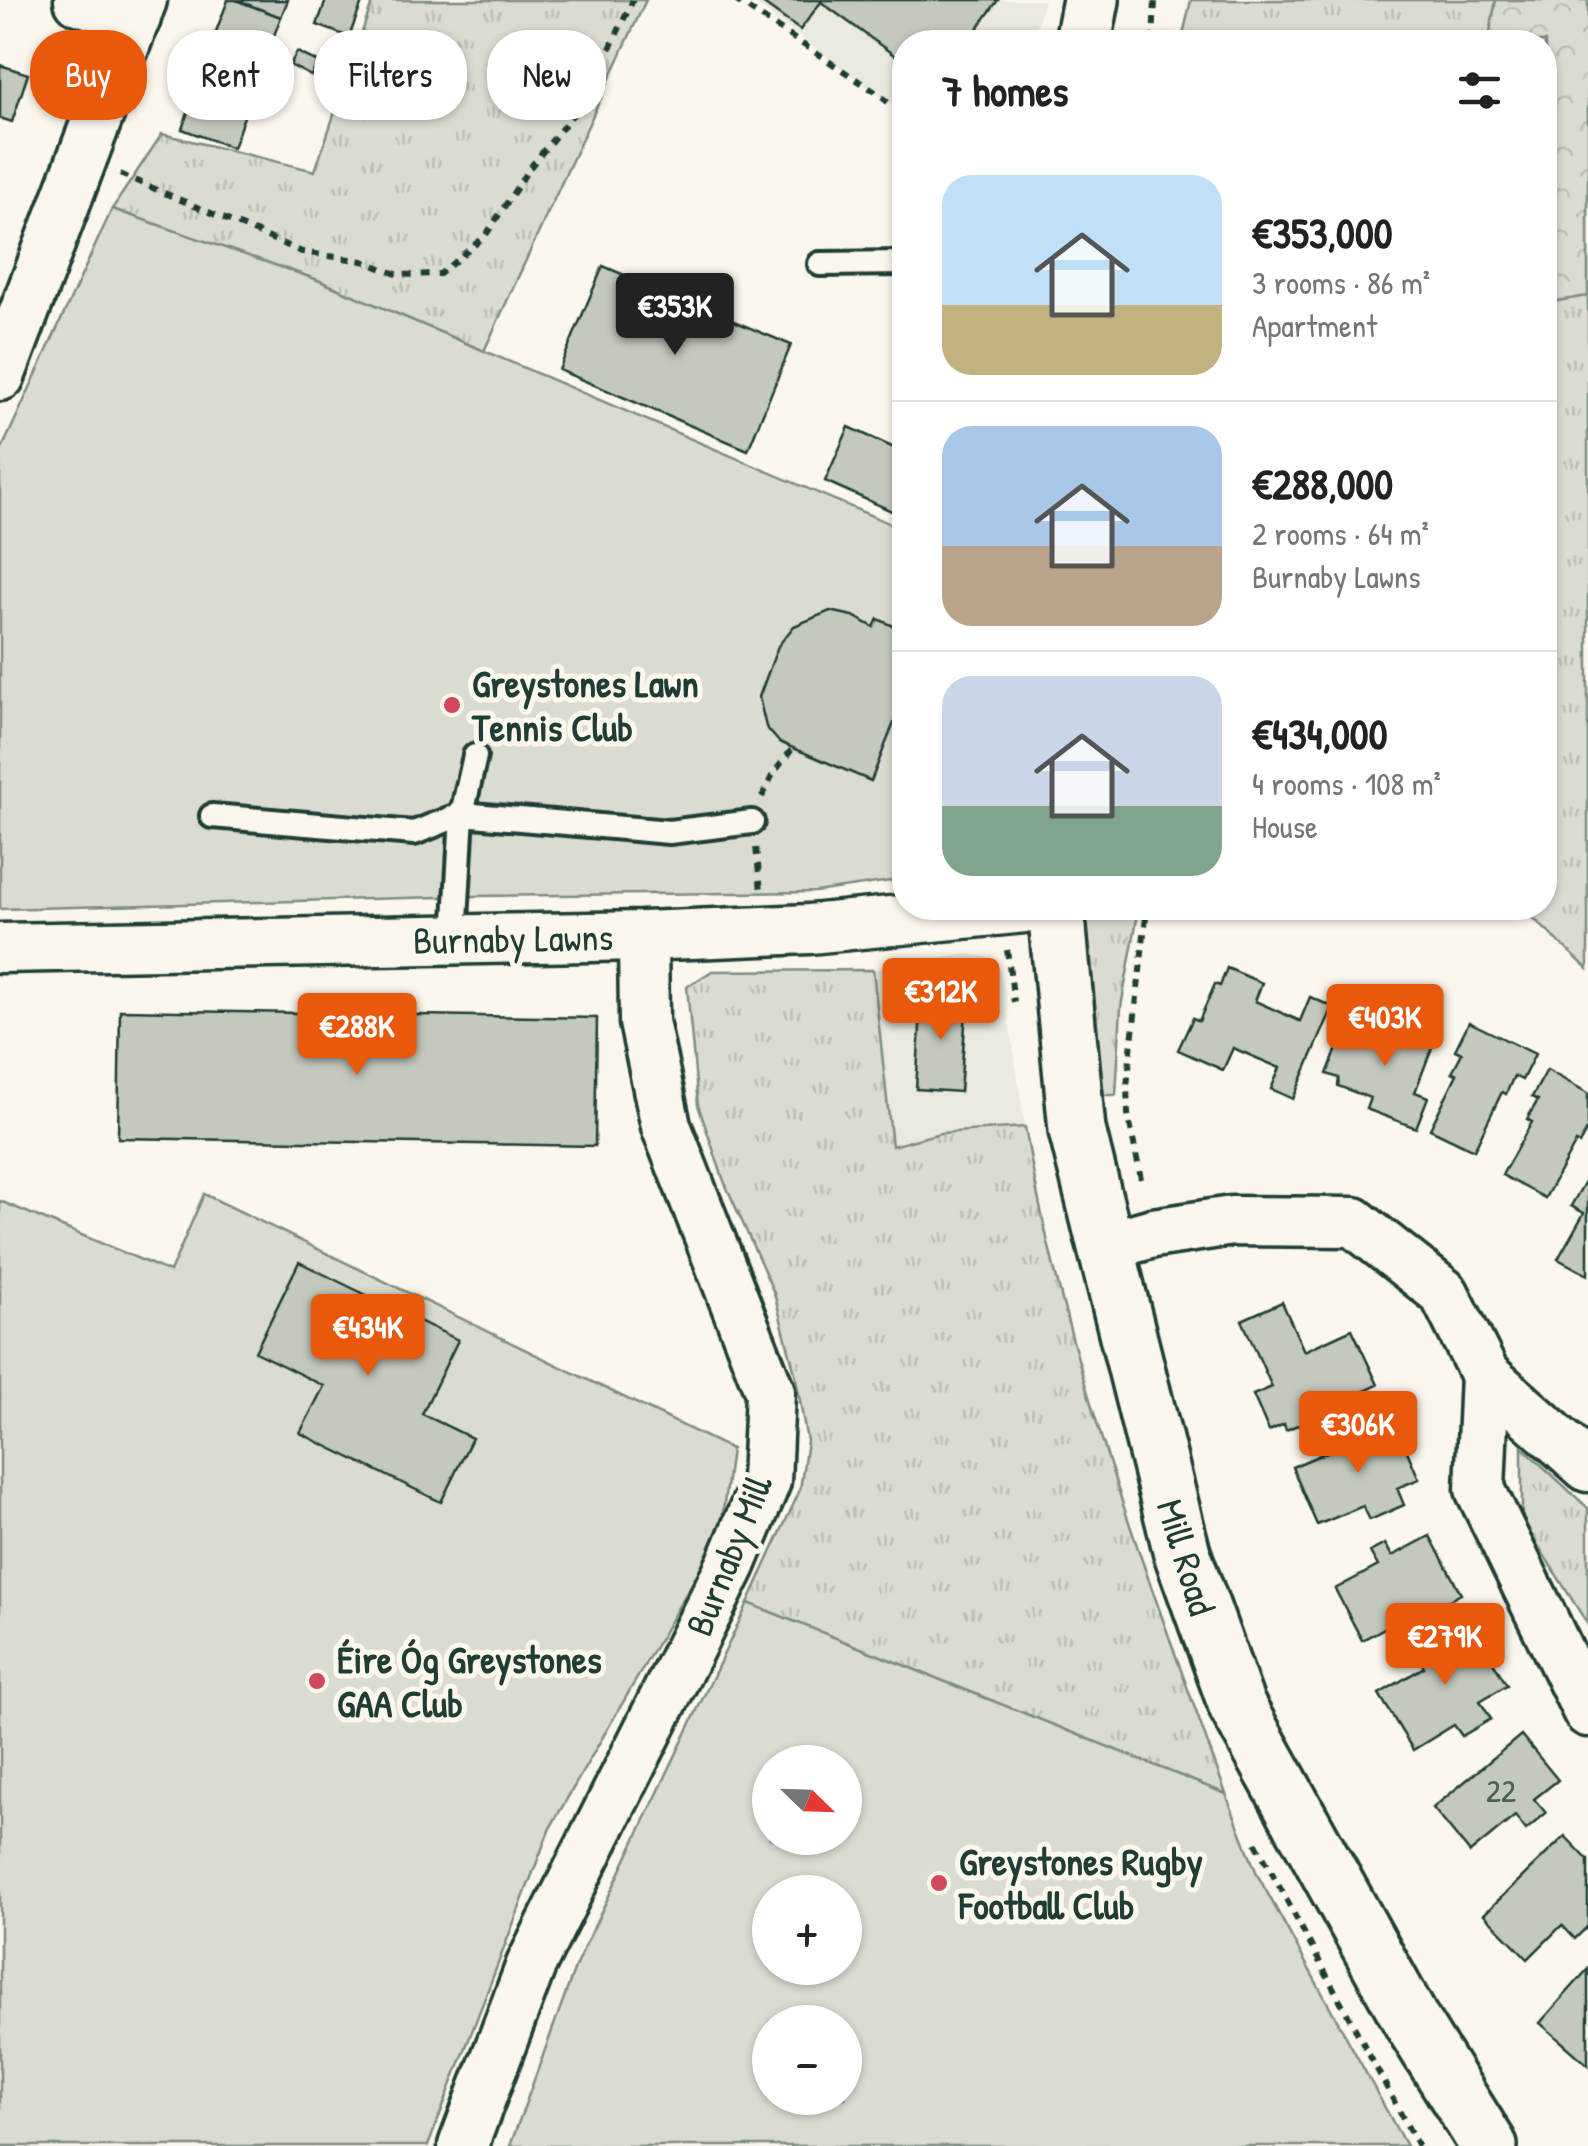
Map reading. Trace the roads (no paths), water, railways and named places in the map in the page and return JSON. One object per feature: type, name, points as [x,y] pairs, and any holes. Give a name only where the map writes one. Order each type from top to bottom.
[{"type":"main road","points":[[1085,30],[1091,0]]},
{"type":"main road","name":"Mill Road","points":[[1057,920],[1077,1130],[1128,1240],[1182,1553],[1236,1706],[1477,2142]]},
{"type":"street","points":[[0,376],[139,9],[79,0]]},
{"type":"street","name":"Burnaby Lawns","points":[[0,948],[643,936],[810,929],[902,920]]},
{"type":"street","name":"Burnaby Mill","points":[[463,2146],[531,1965],[732,1565],[766,1481],[770,1392],[666,1126],[644,1022],[643,936]]},
{"type":"street","points":[[1128,1240],[1232,1221],[1354,1222],[1444,1293],[1484,1375],[1588,1467]]},
{"type":"street","points":[[1484,1375],[1480,1490],[1588,1712]]},
{"type":"lane","points":[[820,264],[892,264]]},
{"type":"lane","points":[[456,938],[462,814],[475,756]]},
{"type":"lane","points":[[212,816],[414,833],[462,814],[669,832],[752,822]]},
{"type":"place","name":"Greystones Lawn Tennis Club","points":[[452,705]]},
{"type":"place","name":"Éire Óg Greystones GAA Club","points":[[317,1681]]},
{"type":"place","name":"Greystones Rugby Football Club","points":[[939,1883]]}]
